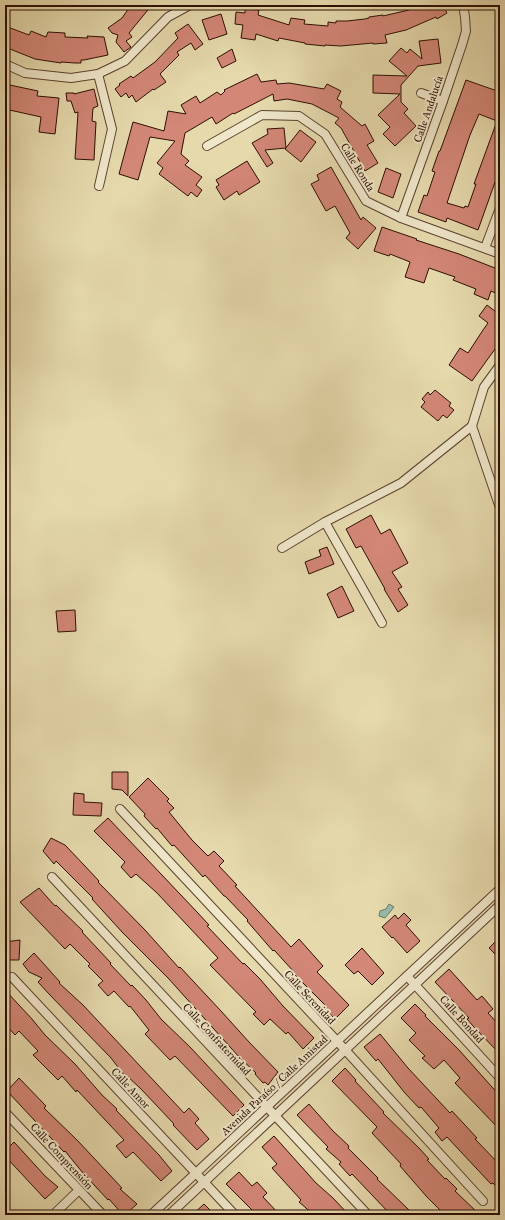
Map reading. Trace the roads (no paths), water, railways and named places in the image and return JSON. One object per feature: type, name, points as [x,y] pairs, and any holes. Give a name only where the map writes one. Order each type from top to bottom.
[{"type":"street","points":[[5,64],[25,73],[71,78],[98,74],[126,61],[168,17],[190,5]]},
{"type":"street","points":[[300,5],[332,5]]},
{"type":"street","name":"Calle Andalucía","points":[[401,218],[443,101],[466,31],[463,5]]},
{"type":"street","points":[[98,74],[112,129],[99,186]]},
{"type":"street","points":[[421,93],[443,101]]},
{"type":"street","name":"Calle Ronda","points":[[207,146],[262,115],[300,116],[325,134],[366,201],[401,218],[500,254]]},
{"type":"street","points":[[485,248],[500,208]]},
{"type":"street","points":[[282,548],[325,522],[401,483],[472,426],[484,387],[500,365]]},
{"type":"street","points":[[472,426],[500,508]]},
{"type":"street","points":[[325,522],[382,623]]},
{"type":"street","name":"Calle Serenidad","points":[[120,809],[337,1041],[483,1201]]},
{"type":"street","name":"Calle Confraternidad","points":[[52,877],[368,1215]]},
{"type":"street","name":"Avenida Paraíso / Calle Amistad","points":[[150,1215],[500,889]]},
{"type":"street","name":"Avenida Paraíso / Calle Amistad","points":[[169,1215],[500,905]]},
{"type":"street","name":"Calle Bondad","points":[[407,976],[500,1078]]},
{"type":"street","name":"Calle Amor","points":[[12,977],[235,1215]]},
{"type":"street","name":"Calle Comprensión","points":[[5,1112],[103,1215]]},
{"type":"street","points":[[53,1215],[79,1190]]}]
